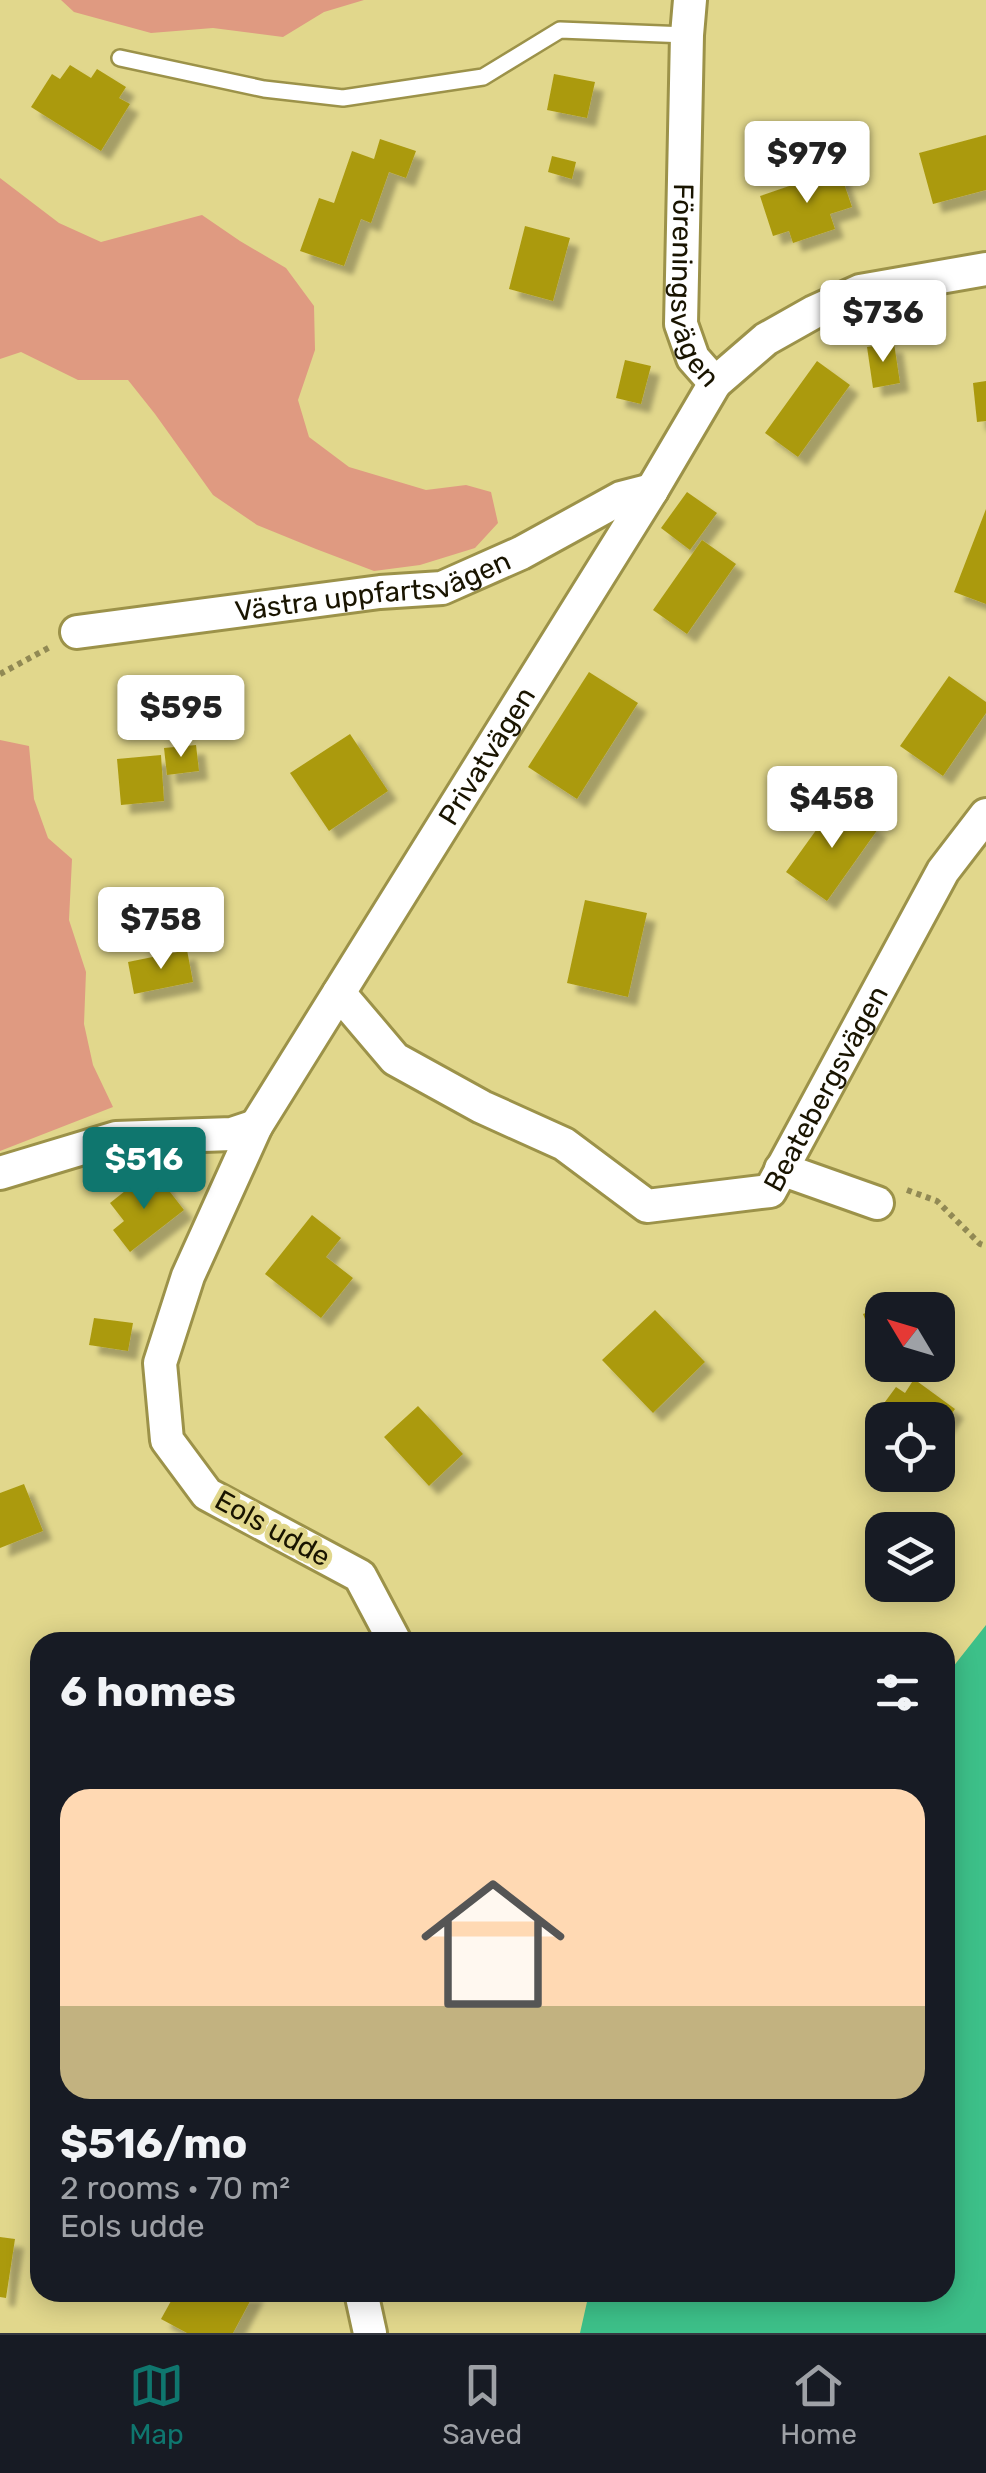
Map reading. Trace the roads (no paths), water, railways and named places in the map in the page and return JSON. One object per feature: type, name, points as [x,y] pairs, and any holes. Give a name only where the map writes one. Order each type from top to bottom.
[{"type":"street","name":"Föreningsvägen","points":[[690,0],[681,324],[693,358],[716,384],[766,339],[860,292],[986,269]]},
{"type":"street","name":"Privatvägen","points":[[256,1126],[716,384]]},
{"type":"street","name":"Västra uppfartsvägen","points":[[77,632],[380,592],[442,588],[521,553],[622,498],[652,490]]},
{"type":"street","name":"Beatebergsvägen","points":[[339,993],[395,1059],[482,1107],[564,1144],[647,1206],[770,1190],[943,871],[986,816]]},
{"type":"street","points":[[0,1173],[116,1138],[232,1134],[256,1126]]},
{"type":"street","name":"Eols udde","points":[[256,1126],[188,1276],[160,1362],[167,1440],[207,1494],[360,1576],[390,1632]]},
{"type":"street","points":[[782,1169],[877,1203]]},
{"type":"street","points":[[363,2302],[370,2333]]},
{"type":"lane","points":[[120,58],[264,89],[343,98],[482,77],[560,30],[687,35]]}]
